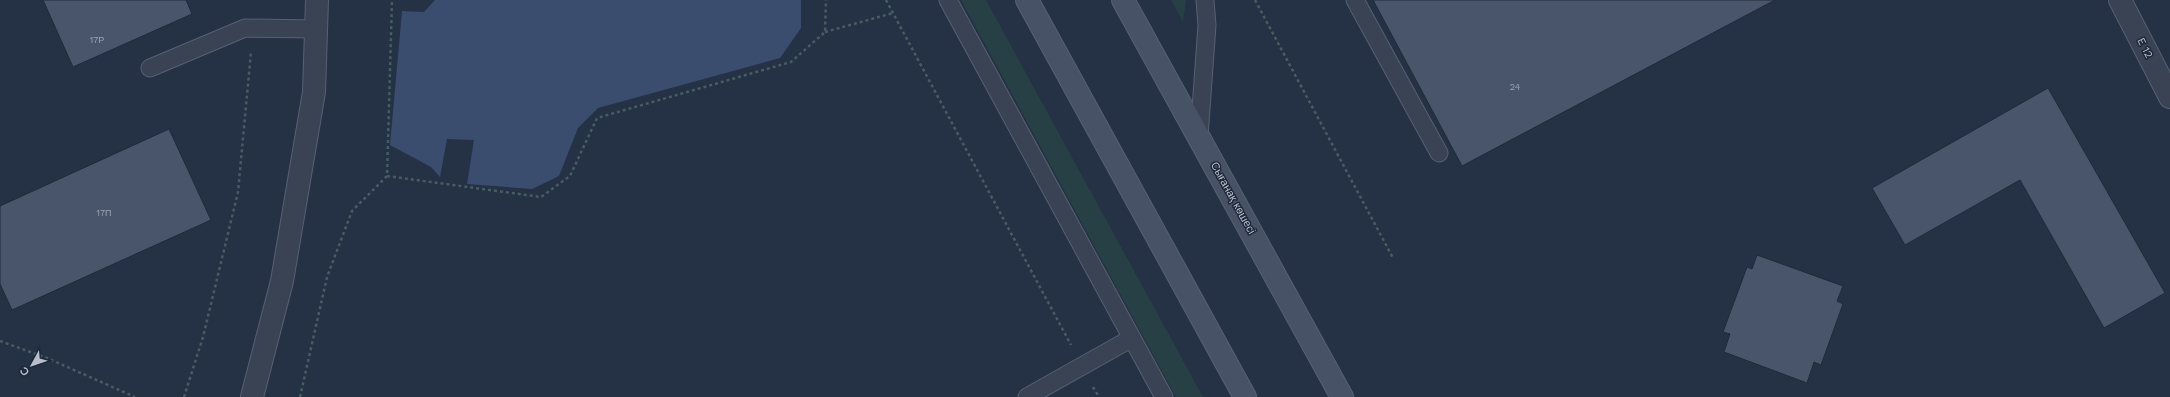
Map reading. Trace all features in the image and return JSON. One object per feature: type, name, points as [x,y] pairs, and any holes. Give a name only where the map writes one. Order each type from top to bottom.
[{"type":"main road","points":[[1027,0],[1246,397]]},
{"type":"main road","name":"Сығанақ көшесі","points":[[1123,0],[1342,397]]},
{"type":"street","points":[[252,397],[285,268],[314,92],[317,0]]},
{"type":"street","name":"E 12","points":[[2120,0],[2170,97]]},
{"type":"lane","points":[[948,0],[1164,397]]},
{"type":"lane","points":[[1199,137],[1207,25],[1204,0]]},
{"type":"lane","points":[[1354,0],[1439,153]]},
{"type":"lane","points":[[150,68],[245,28],[316,29]]},
{"type":"lane","points":[[1027,397],[1132,338]]},
{"type":"path","points":[[300,397],[327,277],[352,211],[387,176],[392,0]]},
{"type":"path","points":[[825,32],[826,0]]},
{"type":"path","points":[[886,0],[1098,397]]},
{"type":"path","points":[[1255,0],[1393,258]]},
{"type":"path","points":[[387,176],[541,197],[570,176],[597,118],[790,62],[825,32],[893,13]]},
{"type":"path","points":[[184,397],[203,337],[238,192],[253,28]]},
{"type":"path","points":[[0,341],[47,358],[135,397]]},
{"type":"green space","points":[[961,0],[986,0],[1203,397],[1176,397]]},
{"type":"green space","points":[[1171,0],[1186,0],[1183,22]]},
{"type":"water","points":[[435,0],[801,0],[801,28],[780,58],[598,108],[578,128],[559,176],[532,189],[467,184],[474,140],[447,139],[440,177],[431,167],[390,145],[402,11],[424,12]]},
{"type":"building","points":[[43,0],[186,0],[192,14],[73,67]]},
{"type":"building","points":[[1373,0],[1775,0],[1462,166]]},
{"type":"building","points":[[2048,88],[2165,293],[2104,328],[2020,180],[1905,245],[1872,188]]},
{"type":"building","points":[[169,129],[211,220],[12,310],[0,284],[0,206]]},
{"type":"building","points":[[1757,255],[1843,286],[1837,301],[1843,304],[1821,365],[1814,362],[1807,383],[1724,352],[1730,334],[1723,332],[1747,267],[1752,269]]}]
